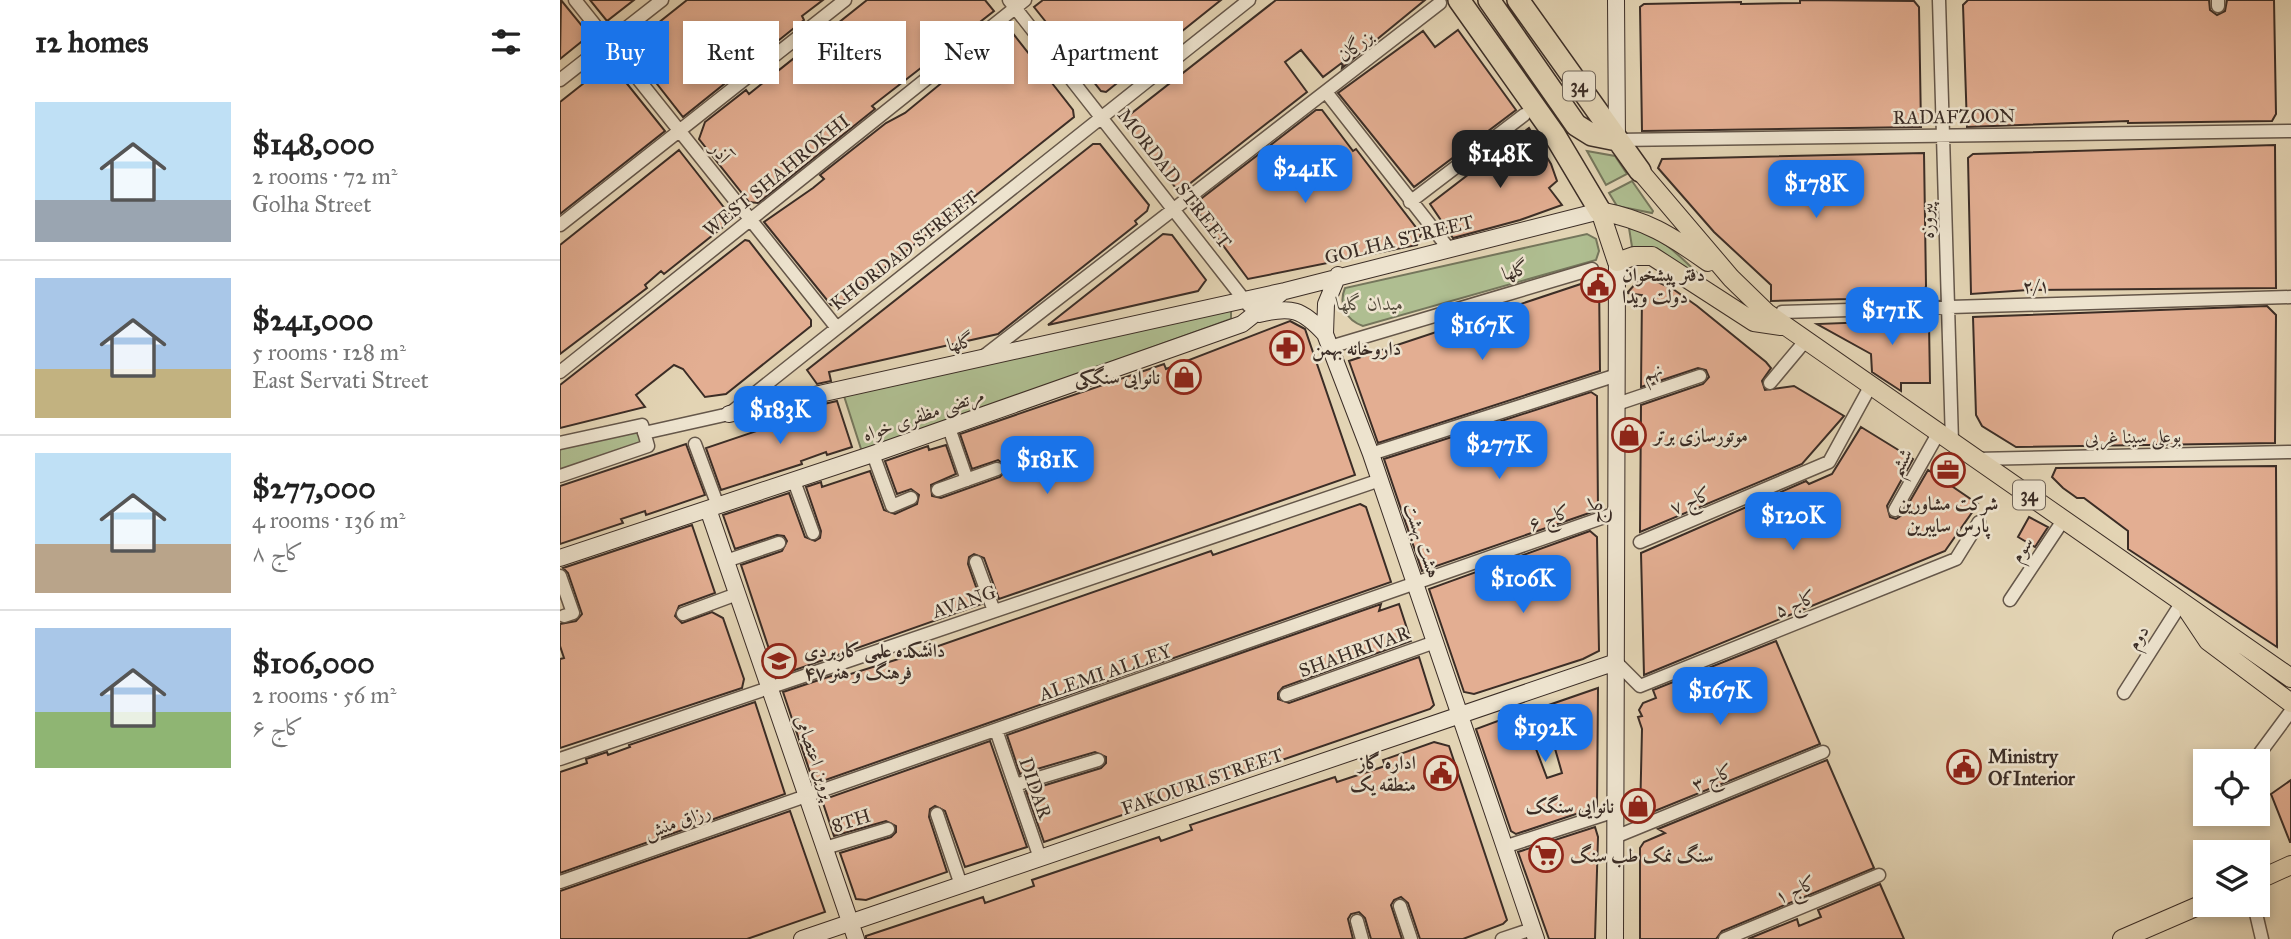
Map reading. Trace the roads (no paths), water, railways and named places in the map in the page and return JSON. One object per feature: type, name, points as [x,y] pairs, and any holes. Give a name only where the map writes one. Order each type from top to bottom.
[{"type":"highway","points":[[1489,0],[1576,125],[1592,135],[1617,140]]},
{"type":"highway","name":"34","points":[[1518,0],[1640,171]]},
{"type":"highway","name":"34","points":[[1450,1],[1554,134],[1600,211]]},
{"type":"main road","points":[[1616,0],[1617,140]]},
{"type":"main road","name":"34","points":[[1640,171],[1731,278],[1767,313],[1785,320],[1806,340],[2291,678]]},
{"type":"main road","name":"GOLHA STREET","points":[[1256,314],[1285,291],[1338,275],[1600,211]]},
{"type":"main road","name":"کاج","points":[[1600,211],[1617,262],[1615,939]]},
{"type":"main road","name":"34","points":[[1600,211],[1644,221],[1660,229],[1731,278]]},
{"type":"main road","points":[[1617,262],[1634,256],[1653,256],[1754,322],[1785,320]]},
{"type":"main road","name":"هشت بهشت","points":[[1338,275],[1325,304],[1327,341],[1371,454],[1534,934]]},
{"type":"main road","name":"گلها","points":[[729,414],[1285,291]]},
{"type":"main road","points":[[1256,314],[1283,308],[1295,310],[1314,322],[1327,341]]},
{"type":"main road","name":"مرتضی مظفری خواه","points":[[560,558],[949,428],[1242,324],[1256,314]]},
{"type":"main road","name":"پروین اعتصامی","points":[[713,507],[726,561],[856,939]]},
{"type":"main road","points":[[2182,602],[2208,641],[2291,703]]},
{"type":"main road","name":"FAKOURI STREET","points":[[802,939],[1616,662]]},
{"type":"main road","points":[[2270,875],[2291,865]]},
{"type":"main road","points":[[2122,939],[2193,908]]},
{"type":"street","name":"آذر","points":[[575,0],[592,21]]},
{"type":"street","points":[[636,21],[662,0]]},
{"type":"street","points":[[560,225],[845,0]]},
{"type":"street","name":"KHORDAD STREET","points":[[729,414],[1249,0]]},
{"type":"street","name":"پیروزه","points":[[1939,0],[1948,307],[1945,437]]},
{"type":"street","name":"بزرگان","points":[[982,358],[1326,92],[1450,1]]},
{"type":"street","name":"MORDAD STREET","points":[[1017,2],[1256,314]]},
{"type":"street","name":"WEST SHAHROKHI","points":[[560,372],[1017,2]]},
{"type":"street","points":[[560,80],[581,64]]},
{"type":"street","name":"آذر","points":[[643,84],[837,328]]},
{"type":"street","points":[[1326,92],[1449,249]]},
{"type":"street","points":[[1410,202],[1524,115]]},
{"type":"street","name":"RADAFZOON","points":[[1617,140],[2291,131]]},
{"type":"street","name":"گلها","points":[[1327,341],[1592,269]]},
{"type":"street","name":"۲/۱","points":[[1785,320],[1948,307],[2291,296]]},
{"type":"street","points":[[1770,383],[1806,340]]},
{"type":"street","points":[[1371,454],[1617,375]]},
{"type":"street","name":"نهم","points":[[1616,404],[1700,376]]},
{"type":"street","name":"کاج ۷","points":[[1640,542],[1829,463],[1871,385]]},
{"type":"street","name":"گلها","points":[[560,443],[641,425],[644,433],[729,414]]},
{"type":"street","points":[[949,428],[967,480]]},
{"type":"street","points":[[560,476],[647,447],[644,433]]},
{"type":"street","name":"ششم","points":[[1895,510],[1945,437]]},
{"type":"street","points":[[695,444],[713,507]]},
{"type":"street","name":"بوعلی سینا غربی","points":[[1976,458],[2291,452]]},
{"type":"street","points":[[873,454],[892,506],[911,498]]},
{"type":"street","points":[[938,490],[997,469]]},
{"type":"street","name":"AVANG","points":[[560,759],[1380,480]]},
{"type":"street","points":[[794,481],[813,533]]},
{"type":"street","name":"کاج ۶","points":[[1415,584],[1616,513]]},
{"type":"street","name":"سوم","points":[[2010,600],[2064,519]]},
{"type":"street","name":"کاج ۵","points":[[1616,662],[1640,686],[1956,559],[1979,522]]},
{"type":"street","points":[[726,561],[779,543]]},
{"type":"street","points":[[976,562],[994,611]]},
{"type":"street","points":[[560,576],[573,613],[564,616]]},
{"type":"street","name":"ALEMI ALLEY","points":[[807,796],[1415,584]]},
{"type":"street","points":[[683,614],[737,594]]},
{"type":"street","name":"دوم","points":[[2124,693],[2182,602]]},
{"type":"street","name":"SHAHRIVAR","points":[[1286,695],[1435,642]]},
{"type":"street","points":[[2263,749],[2291,711]]},
{"type":"street","name":"DIDAR","points":[[996,730],[1040,858]]},
{"type":"street","name":"کاج ۳","points":[[1615,837],[1823,752]]},
{"type":"street","points":[[1015,785],[1098,760]]},
{"type":"street","name":"رزاق منش","points":[[560,883],[807,796]]},
{"type":"street","points":[[1504,847],[1609,813]]},
{"type":"street","points":[[937,814],[961,885]]},
{"type":"street","name":"8TH","points":[[825,848],[888,829]]},
{"type":"street","name":"کاج ۱","points":[[1725,939],[1879,875]]},
{"type":"street","points":[[1400,906],[1411,939]]},
{"type":"street","points":[[2257,917],[2262,939]]},
{"type":"street","points":[[1357,922],[1362,939]]},
{"type":"street","points":[[1502,939],[1534,934]]},
{"type":"place","name":"دفتر پیشخوان دولت ویدا","points":[[1598,285]]},
{"type":"place","name":"داروخانه بهمن","points":[[1287,348]]},
{"type":"place","name":"نانوایی سنگکی","points":[[1184,377]]},
{"type":"place","name":"موتورسازی برتر","points":[[1629,435]]},
{"type":"place","name":"شرکت مشاورین پارس سایبرین","points":[[1948,470]]},
{"type":"place","name":"دانشکده علمی کاربردی فرهنگ و هنر ۴۷","points":[[779,661]]},
{"type":"place","name":"Ministry Of Interior","points":[[1964,767]]},
{"type":"place","name":"اداره گاز منطقه یک","points":[[1441,773]]},
{"type":"place","name":"نانوایی سنگک","points":[[1638,806]]},
{"type":"place","name":"سنگ نمک طب سنگ","points":[[1546,855]]},
{"type":"park label","name":"میدان گلها","points":[[1370,303]]}]
